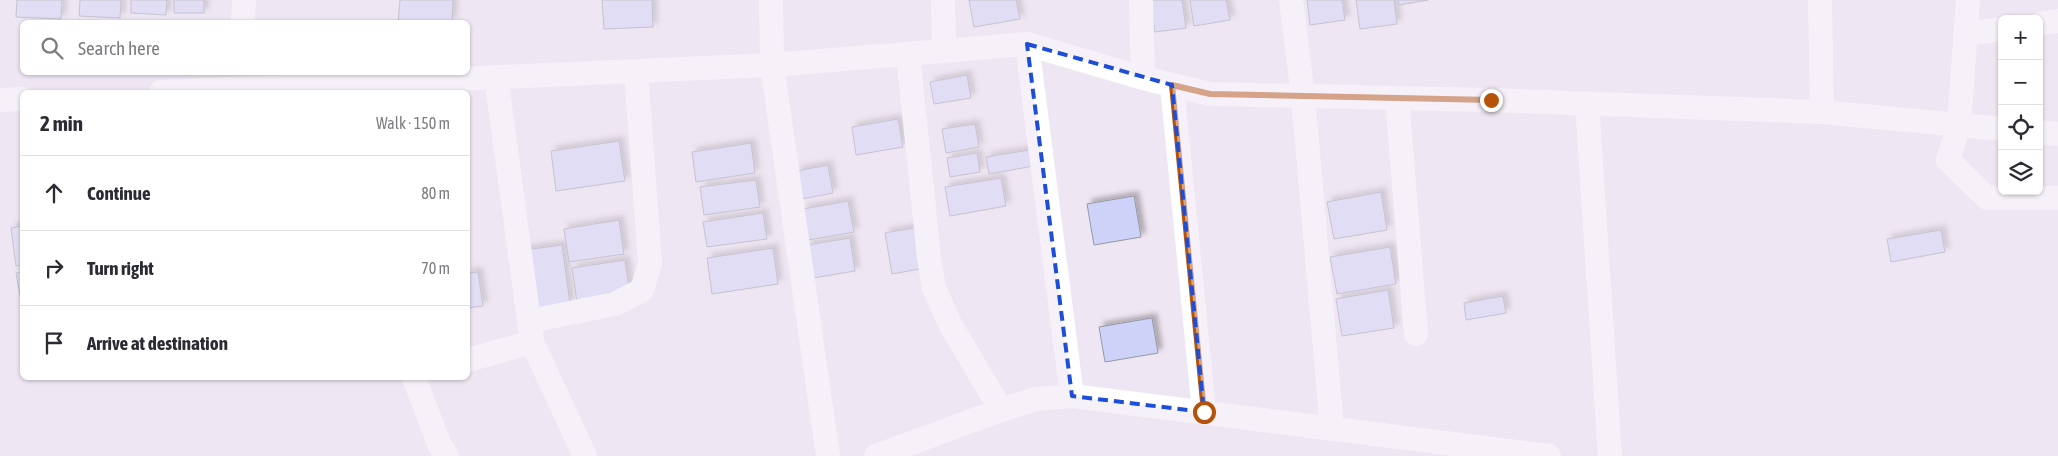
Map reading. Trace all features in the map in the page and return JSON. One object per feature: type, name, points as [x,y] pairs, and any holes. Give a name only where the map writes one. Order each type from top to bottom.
[{"type":"street","points":[[243,20],[244,0]]},
{"type":"street","points":[[771,0],[772,65],[828,456]]},
{"type":"street","points":[[943,0],[944,51]]},
{"type":"street","points":[[1141,0],[1143,78]]},
{"type":"street","points":[[1291,0],[1303,96],[1332,429]]},
{"type":"street","points":[[1820,0],[1822,112]]},
{"type":"street","points":[[1968,0],[1959,125],[1948,160],[1987,198],[2058,198]]},
{"type":"street","points":[[2043,23],[2058,21]]},
{"type":"street","points":[[1965,34],[1998,30]]},
{"type":"street","points":[[1027,44],[1072,396]]},
{"type":"street","points":[[184,90],[241,85],[374,88],[496,77],[772,65],[1027,44],[1143,78],[1210,94],[1587,103],[1822,112],[1998,129]]},
{"type":"street","points":[[908,54],[929,258],[934,288],[950,324],[1001,410]]},
{"type":"street","points":[[470,359],[531,331],[615,304],[642,290],[650,263],[636,71]]},
{"type":"street","points":[[496,77],[531,331],[585,456]]},
{"type":"street","points":[[1172,85],[1204,412]]},
{"type":"street","points":[[1396,98],[1416,334]]},
{"type":"street","points":[[0,100],[20,99]]},
{"type":"street","points":[[1587,103],[1610,456]]},
{"type":"street","points":[[2043,132],[2058,134]]},
{"type":"street","points":[[415,380],[440,446],[447,456]]},
{"type":"street","points":[[876,456],[1036,399],[1072,396],[1332,429],[1445,449],[1550,456]]},
{"type":"highlighted area","points":[[1027,44],[1172,85],[1204,412],[1072,396]]},
{"type":"building","points":[[17,0],[62,0],[61,19],[16,17]]},
{"type":"building","points":[[80,0],[121,0],[120,18],[79,16]]},
{"type":"building","points":[[131,0],[167,0],[166,15],[131,13]]},
{"type":"building","points":[[174,0],[204,0],[204,13],[174,13]]},
{"type":"building","points":[[400,0],[453,0],[452,20],[398,20]]},
{"type":"building","points":[[602,0],[652,0],[653,27],[604,29]]},
{"type":"building","points":[[969,0],[1016,0],[1020,19],[974,27]]},
{"type":"building","points":[[1150,0],[1182,0],[1186,28],[1155,32]]},
{"type":"building","points":[[1190,0],[1226,0],[1230,20],[1194,26]]},
{"type":"building","points":[[1307,0],[1342,0],[1345,20],[1310,25]]},
{"type":"building","points":[[1356,0],[1394,0],[1397,24],[1360,29]]},
{"type":"building","points":[[1398,0],[1428,0],[1399,5]]},
{"type":"building","points":[[967,75],[971,98],[934,104],[930,82]]},
{"type":"building","points":[[898,119],[903,147],[856,155],[852,127]]},
{"type":"building","points":[[975,124],[979,147],[946,153],[942,129]]},
{"type":"building","points":[[619,141],[625,181],[556,191],[551,151]]},
{"type":"building","points":[[751,143],[755,173],[696,182],[692,152]]},
{"type":"building","points":[[1036,149],[1039,165],[989,174],[986,157]]},
{"type":"building","points":[[977,153],[980,172],[950,177],[947,158]]},
{"type":"building","points":[[828,165],[833,193],[802,199],[797,171]]},
{"type":"building","points":[[1001,178],[1006,206],[950,216],[945,187]]},
{"type":"building","points":[[756,180],[760,207],[704,215],[700,187]]},
{"type":"building","points":[[1381,192],[1387,230],[1334,239],[1327,202]]},
{"type":"building","points":[[1134,196],[1141,237],[1094,245],[1087,204]]},
{"type":"building","points":[[848,201],[854,232],[808,240],[803,209]]},
{"type":"building","points":[[763,213],[767,239],[707,247],[703,222]]},
{"type":"building","points":[[619,220],[624,254],[569,262],[564,229]]},
{"type":"building","points":[[20,226],[20,265],[16,266],[11,228]]},
{"type":"building","points":[[919,227],[925,268],[892,274],[885,233]]},
{"type":"building","points":[[1941,230],[1945,252],[1891,262],[1887,239]]},
{"type":"building","points":[[850,238],[855,271],[813,278],[807,245]]},
{"type":"building","points":[[562,245],[570,304],[525,310],[517,251]]},
{"type":"building","points":[[1390,247],[1396,284],[1337,294],[1330,257]]},
{"type":"building","points":[[773,248],[778,284],[712,294],[707,258]]},
{"type":"building","points":[[625,260],[630,295],[577,302],[572,268]]},
{"type":"building","points":[[20,272],[20,295],[16,273]]},
{"type":"building","points":[[478,272],[483,306],[470,308],[470,273]]},
{"type":"building","points":[[1388,290],[1394,328],[1342,336],[1336,299]]},
{"type":"building","points":[[1503,296],[1506,313],[1466,320],[1464,303]]},
{"type":"building","points":[[1152,318],[1158,353],[1105,362],[1099,327]]},
{"type":"route","points":[[1204,412],[1172,85],[1210,94],[1491,100]]}]
